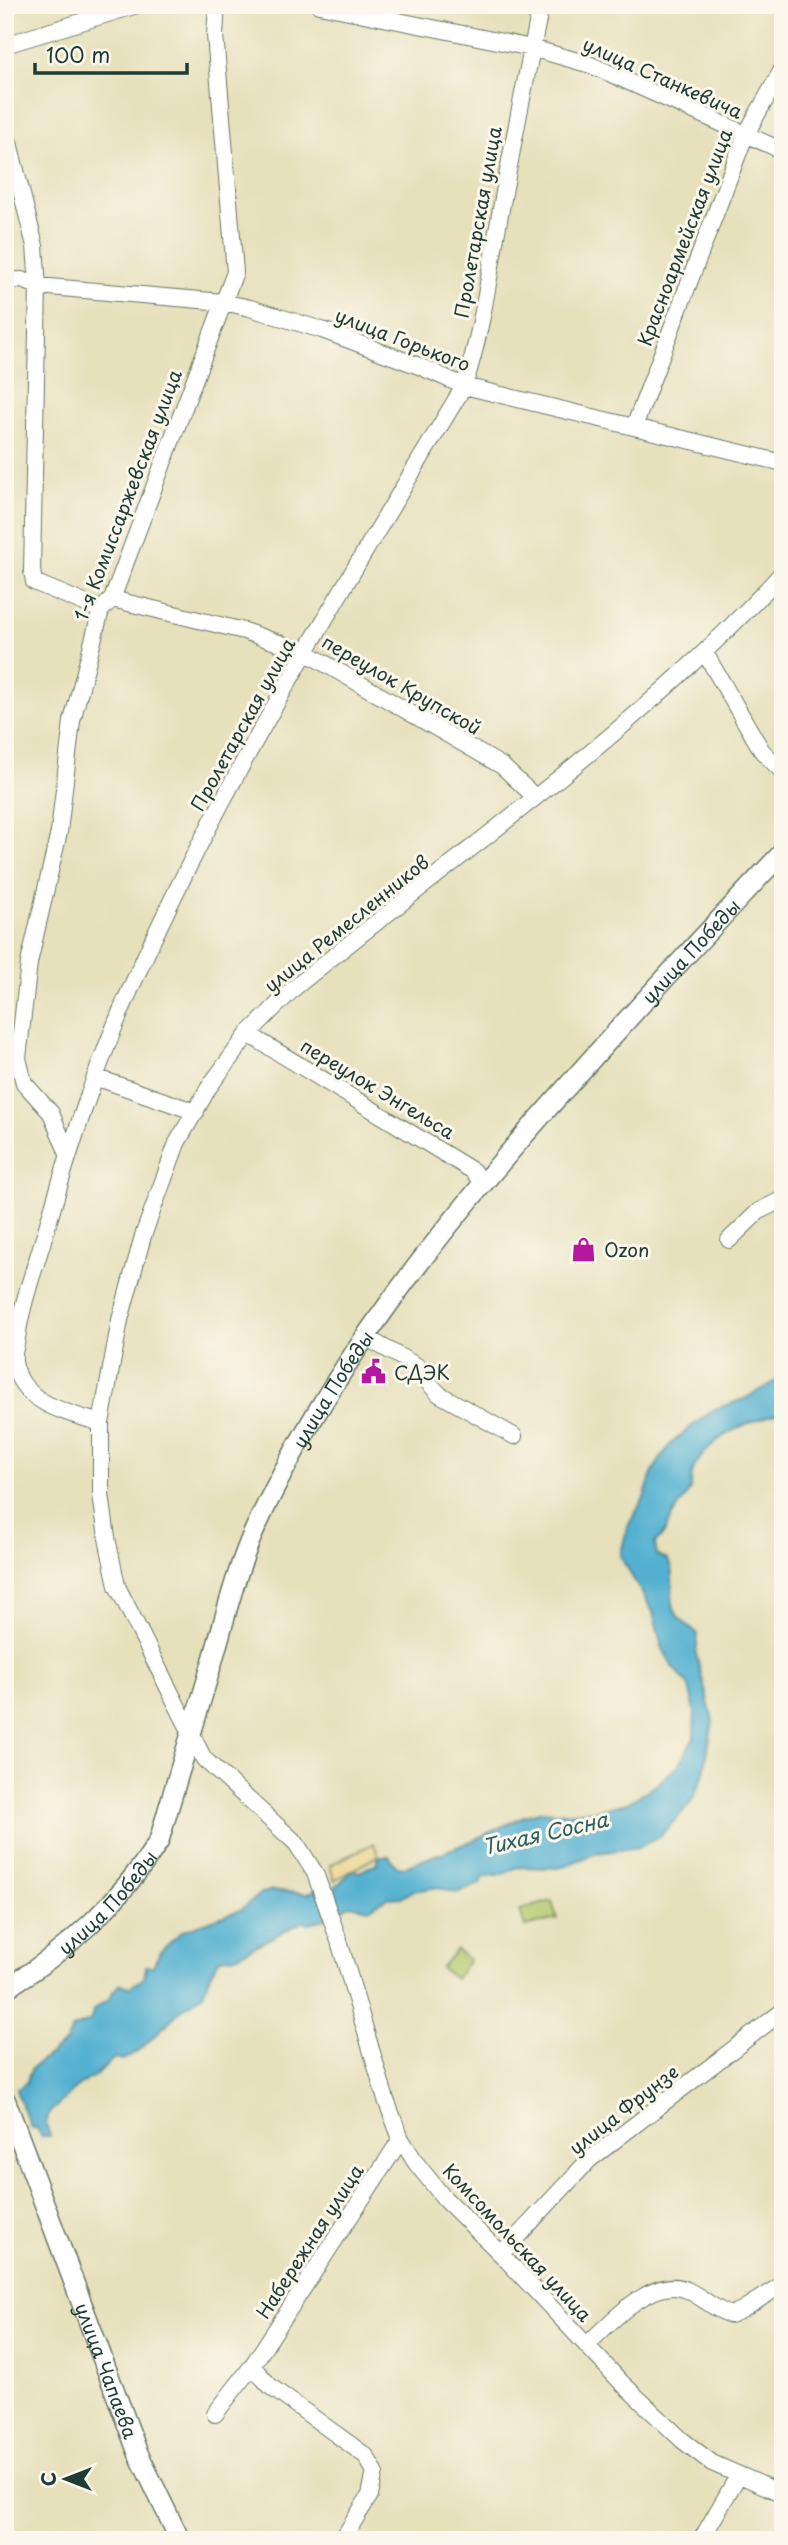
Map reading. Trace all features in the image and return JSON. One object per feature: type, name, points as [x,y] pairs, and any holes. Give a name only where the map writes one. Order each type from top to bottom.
[{"type":"main road","name":"улица Победы","points":[[5,1989],[50,1959],[103,1910],[142,1868],[159,1841],[234,1587],[255,1530],[314,1418],[365,1337],[482,1183],[646,997],[783,852]]},
{"type":"main road","name":"улица Чапаева","points":[[5,2099],[138,2453],[180,2540]]},
{"type":"street","points":[[5,46],[137,5]]},
{"type":"street","name":"1-я Комиссаржевская улица","points":[[68,1154],[51,1113],[24,1083],[18,1058],[29,963],[59,832],[72,722],[107,605],[235,272],[215,35],[218,5]]},
{"type":"street","name":"улица Станкевича","points":[[319,5],[532,48],[591,65],[744,136],[783,151]]},
{"type":"street","name":"Пролетарская улица","points":[[101,1423],[43,1403],[22,1384],[14,1361],[21,1314],[68,1154],[130,990],[199,845],[305,652],[464,386],[484,305],[541,5]]},
{"type":"street","name":"Красноармейская улица","points":[[634,427],[744,136],[783,68]]},
{"type":"street","points":[[5,127],[35,246],[38,286]]},
{"type":"street","name":"улица Горького","points":[[5,281],[22,280],[38,286],[223,302],[322,330],[464,386],[783,463]]},
{"type":"street","name":"переулок Крупской","points":[[38,286],[32,570],[34,582],[107,605],[244,631],[305,652],[502,766],[535,797]]},
{"type":"street","name":"улица Ремесленников","points":[[190,1734],[117,1586],[101,1494],[101,1423],[120,1320],[143,1236],[177,1143],[209,1087],[248,1034],[303,980],[621,727],[705,653],[783,572]]},
{"type":"street","points":[[705,653],[762,751],[783,772]]},
{"type":"street","name":"переулок Энгельса","points":[[248,1034],[474,1171],[482,1183]]},
{"type":"street","points":[[95,1077],[196,1112]]},
{"type":"street","points":[[729,1240],[759,1211],[783,1199]]},
{"type":"street","points":[[365,1337],[417,1366],[439,1394],[514,1436]]},
{"type":"street","name":"Комсомольская улица","points":[[190,1734],[204,1759],[296,1843],[315,1874],[339,1941],[386,2100],[401,2139],[416,2163],[444,2198],[501,2253],[621,2382],[682,2440],[712,2463],[783,2494]]},
{"type":"street","name":"улица Фрунзе","points":[[501,2253],[589,2160],[783,2011]]},
{"type":"street","name":"Набережная улица","points":[[215,2414],[252,2366],[401,2139]]},
{"type":"street","points":[[587,2345],[630,2305],[651,2292],[673,2286],[685,2289],[717,2310],[730,2315],[783,2284]]},
{"type":"street","points":[[252,2366],[271,2387],[366,2456],[375,2472],[370,2495],[342,2540]]},
{"type":"street","points":[[701,2540],[738,2476]]},
{"type":"green space","points":[[552,1901],[557,1919],[525,1927],[520,1910]]},
{"type":"green space","points":[[456,1950],[469,1960],[455,1979],[441,1968]]},
{"type":"sand","points":[[374,1843],[378,1856],[334,1880],[330,1865]]},
{"type":"water","name":"Тихая Сосна","points":[[783,1377],[783,1412],[732,1431],[701,1456],[692,1473],[688,1493],[655,1543],[657,1556],[668,1560],[671,1566],[673,1601],[677,1615],[698,1634],[696,1654],[713,1721],[703,1776],[691,1803],[662,1834],[640,1847],[597,1853],[559,1868],[517,1867],[506,1873],[483,1877],[480,1884],[456,1893],[439,1887],[413,1891],[402,1897],[387,1898],[369,1909],[349,1905],[341,1911],[334,1888],[353,1870],[360,1872],[377,1863],[378,1856],[389,1856],[396,1866],[405,1867],[467,1843],[524,1816],[543,1811],[566,1813],[596,1810],[627,1803],[656,1785],[680,1764],[694,1737],[695,1711],[688,1684],[673,1668],[662,1647],[653,1612],[620,1556],[628,1526],[644,1498],[653,1471],[669,1446],[715,1409],[744,1399]]},
{"type":"water","points":[[320,1889],[330,1918],[309,1923],[304,1921],[236,1956],[220,1958],[203,1994],[179,2012],[141,2049],[123,2060],[114,2058],[49,2113],[46,2124],[50,2136],[41,2136],[37,2128],[31,2128],[16,2090],[26,2083],[32,2068],[66,2042],[73,2028],[91,2020],[93,2010],[109,1999],[120,1984],[130,1987],[144,1978],[146,1966],[153,1966],[160,1952],[182,1931],[240,1910],[260,1894],[272,1890],[307,1894]]},
{"type":"place","name":"Ozon","points":[[584,1249]]},
{"type":"place","name":"СДЭК","points":[[374,1372]]}]
